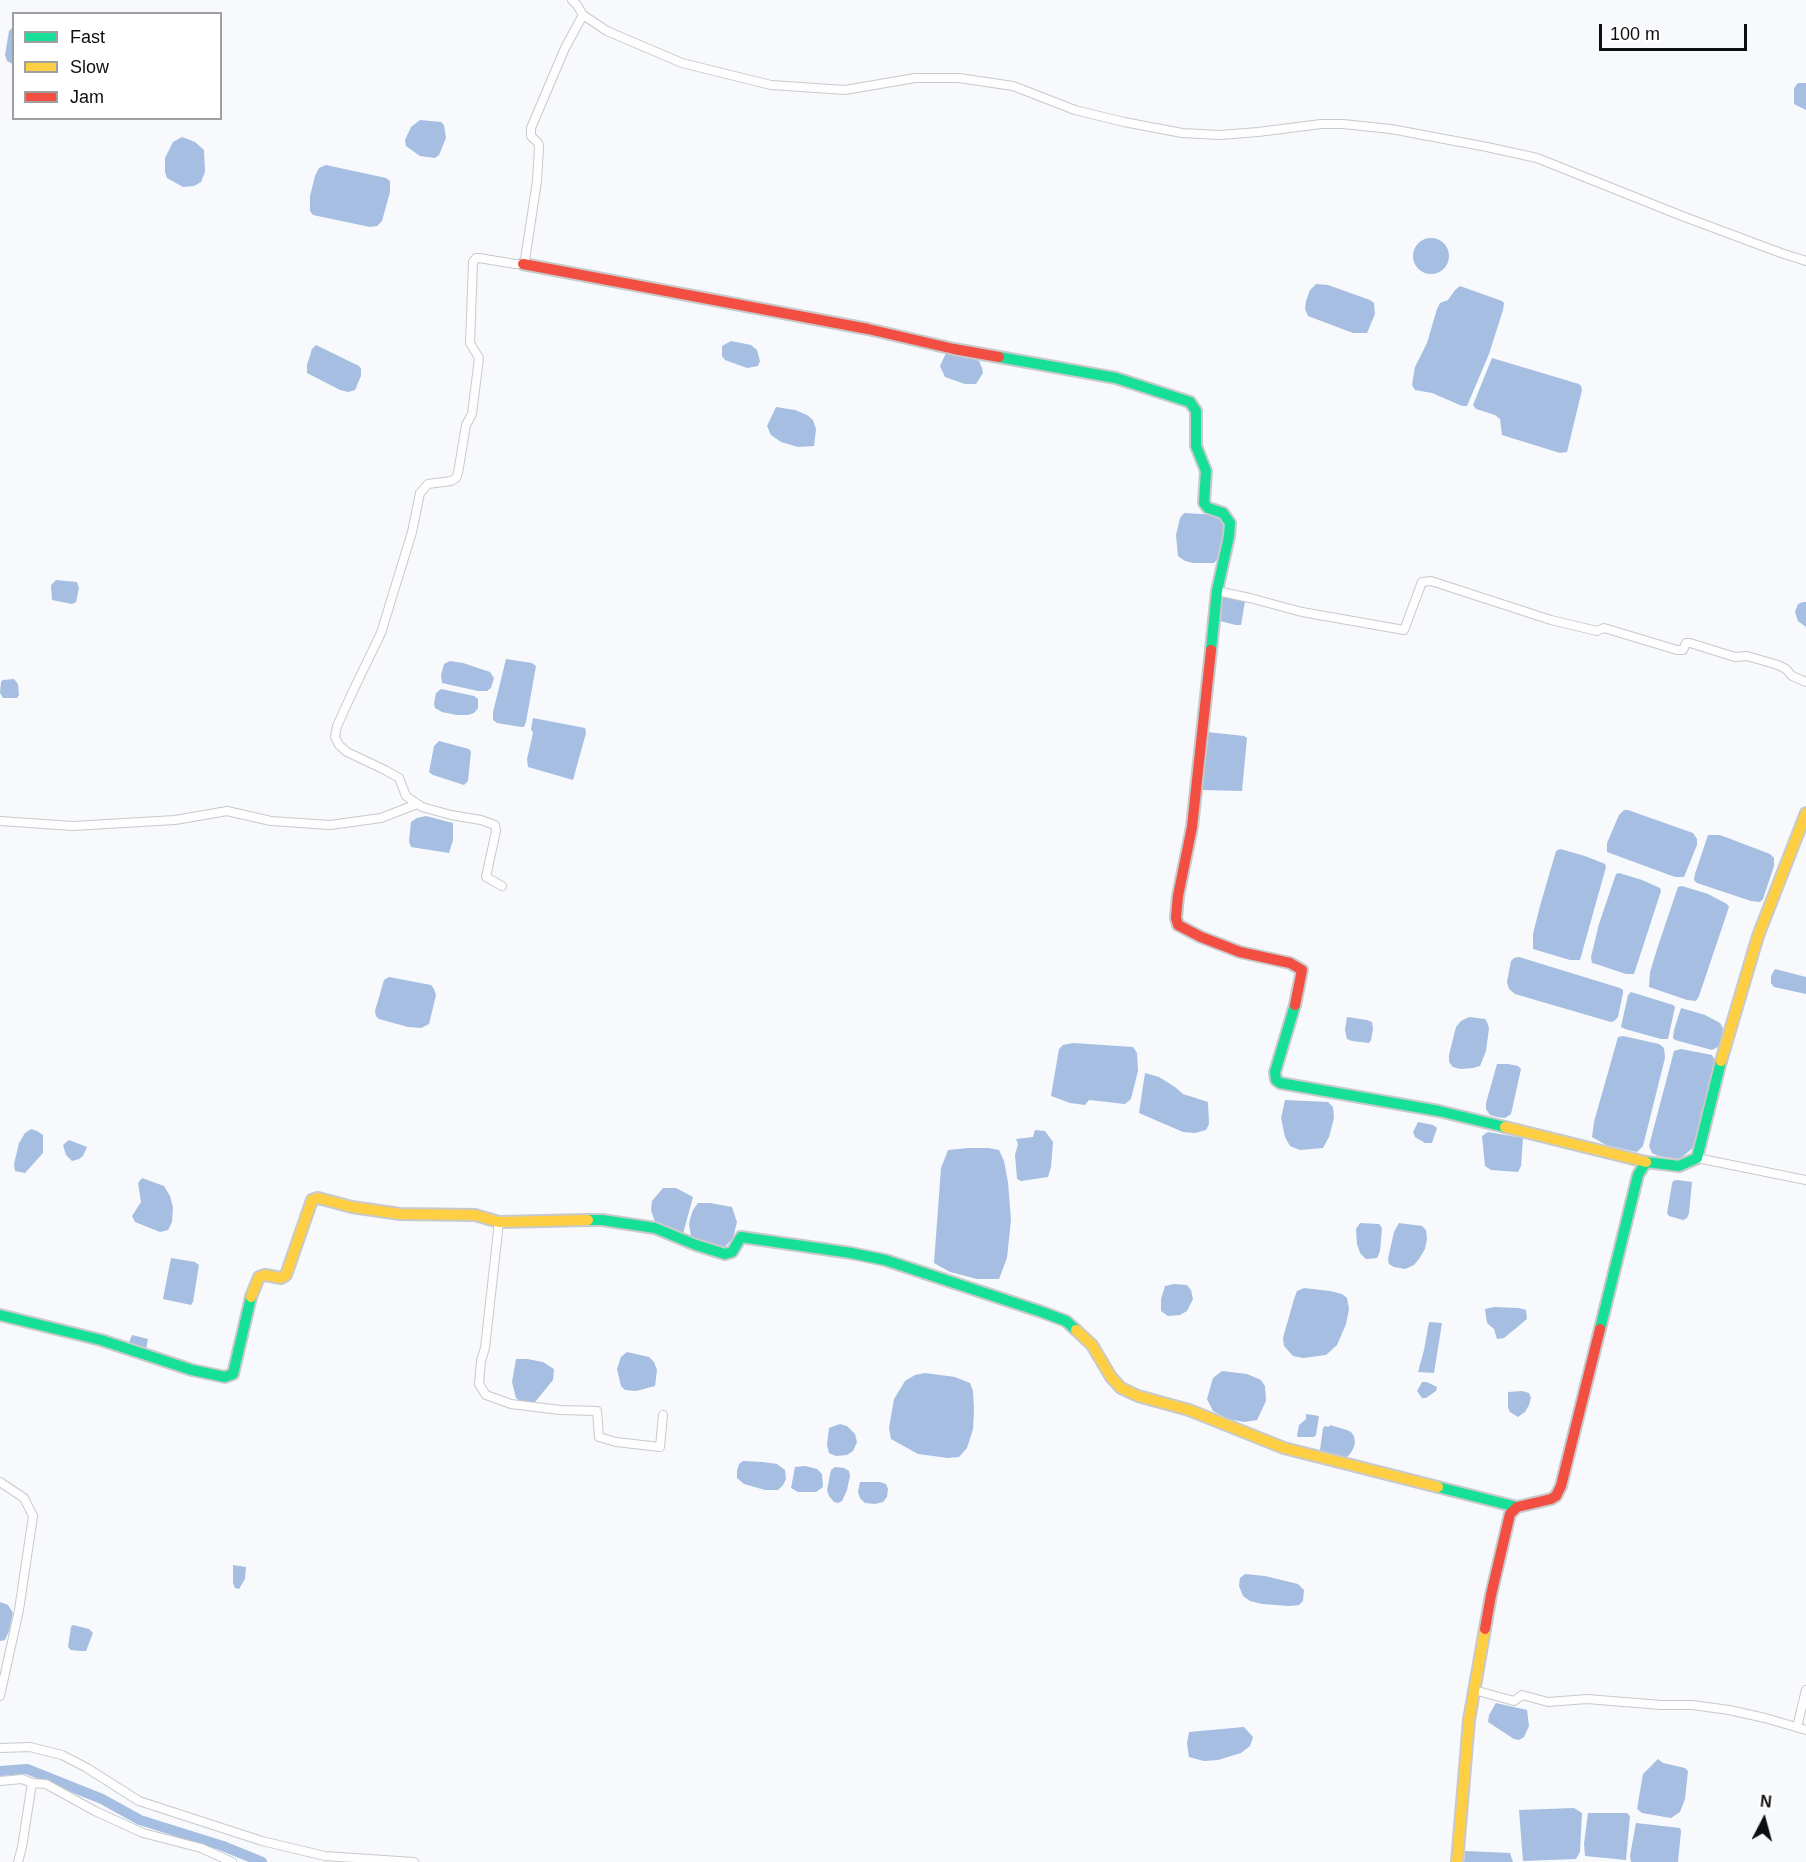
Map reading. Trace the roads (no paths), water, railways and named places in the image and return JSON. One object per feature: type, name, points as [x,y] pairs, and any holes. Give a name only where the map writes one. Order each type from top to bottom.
[{"type":"street","points":[[572,0],[578,4],[583,15],[607,31],[682,63],[771,85],[844,90],[915,78],[959,78],[1013,86],[1076,110],[1182,133],[1220,135],[1321,124],[1342,124],[1391,129],[1478,145],[1537,158],[1682,216],[1806,261]]},
{"type":"street","points":[[523,264],[537,182],[539,147],[531,136],[531,128],[565,48],[583,15]]},
{"type":"street","points":[[502,886],[486,877],[496,831],[495,825],[417,804],[406,796],[399,778],[347,752],[339,745],[335,737],[349,700],[381,633],[412,532],[420,492],[428,484],[451,481],[458,473],[466,425],[472,414],[479,358],[470,343],[473,262],[476,258],[572,272],[868,329],[954,349],[1116,378],[1190,402],[1196,411],[1196,446],[1206,471],[1204,503],[1208,508],[1223,513],[1230,523],[1217,591],[1192,827],[1178,896],[1176,918],[1178,925],[1201,937],[1240,952],[1290,963],[1302,970],[1298,994],[1275,1072],[1276,1080],[1280,1083],[1439,1111],[1646,1162],[1679,1166],[1697,1158],[1806,1180]]},
{"type":"street","points":[[1217,591],[1302,612],[1404,630],[1422,582],[1431,581],[1551,620],[1597,631],[1604,628],[1677,650],[1683,650],[1686,643],[1690,643],[1735,657],[1747,656],[1778,665],[1792,676],[1806,682]]},
{"type":"street","points":[[0,821],[73,826],[175,820],[227,811],[271,821],[330,825],[381,818],[417,804]]},
{"type":"street","points":[[1697,1158],[1725,1045],[1758,936],[1806,813]]},
{"type":"street","points":[[0,1315],[101,1340],[192,1370],[225,1377],[233,1374],[252,1292],[259,1277],[265,1275],[280,1278],[286,1275],[312,1200],[318,1198],[352,1207],[400,1214],[475,1215],[500,1222],[602,1220],[655,1228],[725,1254],[732,1252],[741,1237],[885,1260],[1066,1321],[1092,1345],[1111,1377],[1121,1388],[1137,1396],[1189,1410],[1284,1448],[1517,1507],[1551,1499],[1556,1496],[1561,1486],[1638,1175],[1646,1162]]},
{"type":"street","points":[[500,1222],[479,1384],[486,1395],[511,1404],[560,1410],[597,1411],[599,1437],[616,1442],[660,1447],[663,1415]]},
{"type":"street","points":[[0,1482],[24,1498],[33,1516],[19,1610],[0,1696]]},
{"type":"street","points":[[1457,1862],[1473,1690],[1501,1549],[1510,1514],[1517,1507]]},
{"type":"street","points":[[1473,1690],[1514,1701],[1522,1695],[1548,1702],[1587,1698],[1729,1710],[1802,1728],[1806,1690]]},
{"type":"street","points":[[0,1748],[30,1747],[62,1755],[139,1801],[262,1841],[325,1856],[414,1862]]},
{"type":"street","points":[[0,1781],[22,1779],[45,1784],[95,1812],[143,1833],[201,1848],[232,1862]]},
{"type":"street","points":[[18,1862],[32,1783]]},
{"type":"water","points":[[12,28],[12,64],[7,61],[5,55],[9,31]]},
{"type":"water","points":[[1798,83],[1806,83],[1806,110],[1794,104],[1794,88]]},
{"type":"water","points":[[420,120],[441,122],[444,125],[446,138],[439,155],[435,158],[420,156],[406,146],[405,140],[411,127]]},
{"type":"water","points":[[182,137],[195,142],[204,150],[205,172],[201,182],[194,186],[183,187],[167,178],[165,172],[165,158],[173,142]]},
{"type":"water","points":[[326,165],[386,178],[390,181],[390,192],[382,221],[377,226],[370,227],[313,215],[310,211],[310,196],[315,176],[319,168]]},
{"type":"water","points":[[1431,238],[1443,244],[1449,256],[1443,268],[1431,274],[1419,268],[1413,256],[1419,244]]},
{"type":"water","points":[[1316,284],[1328,285],[1374,303],[1375,314],[1367,333],[1353,333],[1308,316],[1305,309],[1306,301],[1310,290]]},
{"type":"water","points":[[1460,286],[1504,303],[1489,354],[1467,406],[1432,393],[1415,390],[1412,385],[1415,367],[1427,343],[1437,309],[1440,303],[1448,300]]},
{"type":"water","points":[[731,341],[751,345],[757,350],[760,361],[758,366],[747,368],[725,360],[722,356],[722,346]]},
{"type":"water","points":[[316,345],[359,366],[361,376],[355,390],[348,392],[340,390],[307,373],[312,349]]},
{"type":"water","points":[[946,353],[979,361],[983,373],[976,384],[965,384],[945,377],[940,366]]},
{"type":"water","points":[[1492,358],[1581,386],[1582,390],[1567,452],[1560,453],[1502,435],[1500,419],[1476,409],[1473,405]]},
{"type":"water","points":[[776,407],[795,410],[813,420],[816,429],[814,446],[798,447],[781,442],[771,435],[767,426]]},
{"type":"water","points":[[1184,513],[1218,515],[1226,524],[1221,555],[1214,563],[1193,563],[1178,556],[1176,535],[1180,518]]},
{"type":"water","points":[[56,580],[77,582],[79,588],[76,602],[72,604],[52,600],[51,585]]},
{"type":"water","points":[[1222,595],[1245,601],[1241,625],[1216,620]]},
{"type":"water","points":[[1806,602],[1806,627],[1798,621],[1795,612],[1798,604]]},
{"type":"water","points":[[506,659],[532,663],[536,666],[524,727],[497,723],[493,720]]},
{"type":"water","points":[[450,661],[490,672],[494,678],[491,688],[487,691],[478,691],[442,683],[441,675],[444,664]]},
{"type":"water","points":[[14,679],[18,684],[19,695],[17,698],[3,698],[0,693],[1,682]]},
{"type":"water","points":[[441,689],[474,696],[478,699],[478,708],[474,713],[468,715],[442,712],[435,708],[434,704],[436,693]]},
{"type":"water","points":[[533,718],[585,728],[586,733],[573,780],[528,767],[527,759],[533,733],[531,729]]},
{"type":"water","points":[[1207,732],[1247,738],[1242,791],[1201,790]]},
{"type":"water","points":[[439,741],[469,749],[471,752],[468,781],[464,785],[429,772],[434,746]]},
{"type":"water","points":[[1624,810],[1693,833],[1697,839],[1697,845],[1684,877],[1675,877],[1607,852],[1607,843],[1619,815]]},
{"type":"water","points":[[426,816],[453,823],[453,840],[449,853],[411,847],[409,841],[411,822]]},
{"type":"water","points":[[1708,835],[1720,835],[1770,854],[1774,858],[1774,866],[1760,902],[1697,883],[1694,880]]},
{"type":"water","points":[[1560,849],[1585,856],[1605,864],[1606,867],[1580,960],[1570,960],[1533,949],[1533,934],[1540,906],[1556,851]]},
{"type":"water","points":[[1616,874],[1642,880],[1660,888],[1661,891],[1634,974],[1626,974],[1592,963],[1591,957],[1599,924]]},
{"type":"water","points":[[1682,886],[1708,894],[1729,907],[1696,1001],[1649,987],[1650,972],[1659,943],[1678,887]]},
{"type":"water","points":[[1519,957],[1620,988],[1623,993],[1618,1017],[1611,1022],[1515,994],[1509,989],[1507,982],[1511,961]]},
{"type":"water","points":[[1775,969],[1806,977],[1806,994],[1774,987],[1771,983],[1771,976]]},
{"type":"water","points":[[389,977],[431,985],[436,995],[429,1024],[421,1028],[408,1027],[379,1019],[376,1016],[375,1011],[384,980]]},
{"type":"water","points":[[1631,992],[1675,1007],[1668,1039],[1621,1027],[1628,995]]},
{"type":"water","points":[[1681,1008],[1705,1015],[1720,1023],[1723,1028],[1720,1046],[1712,1050],[1675,1040],[1674,1030]]},
{"type":"water","points":[[1347,1017],[1372,1022],[1373,1029],[1369,1043],[1347,1039],[1345,1030]]},
{"type":"water","points":[[1469,1017],[1485,1019],[1487,1022],[1489,1028],[1486,1051],[1480,1066],[1460,1069],[1453,1067],[1449,1062],[1449,1055],[1456,1027]]},
{"type":"water","points":[[1623,1036],[1659,1044],[1664,1048],[1665,1058],[1643,1146],[1637,1152],[1606,1145],[1592,1137],[1594,1122],[1618,1037]]},
{"type":"water","points":[[1073,1043],[1133,1047],[1137,1053],[1138,1071],[1131,1099],[1125,1104],[1089,1100],[1085,1105],[1070,1103],[1051,1096],[1059,1049],[1063,1045]]},
{"type":"water","points":[[1681,1049],[1712,1055],[1715,1061],[1695,1146],[1680,1159],[1658,1156],[1652,1153],[1649,1146],[1674,1051]]},
{"type":"water","points":[[1497,1064],[1518,1066],[1521,1069],[1511,1114],[1505,1118],[1490,1115],[1486,1109]]},
{"type":"water","points":[[1145,1073],[1159,1077],[1183,1094],[1208,1102],[1209,1124],[1206,1130],[1195,1133],[1183,1132],[1139,1113]]},
{"type":"water","points":[[1285,1100],[1328,1102],[1333,1107],[1334,1118],[1329,1137],[1323,1148],[1300,1150],[1290,1146],[1285,1137],[1281,1118]]},
{"type":"water","points":[[1418,1122],[1437,1128],[1432,1143],[1425,1143],[1415,1137],[1413,1132]]},
{"type":"water","points":[[31,1129],[43,1135],[43,1153],[25,1173],[15,1171],[14,1164],[19,1143],[25,1133]]},
{"type":"water","points":[[1035,1130],[1045,1131],[1053,1142],[1051,1167],[1048,1177],[1021,1181],[1017,1179],[1015,1155],[1018,1144],[1016,1139],[1033,1137]]},
{"type":"water","points":[[1488,1132],[1523,1138],[1521,1166],[1518,1172],[1491,1170],[1485,1166],[1482,1136]]},
{"type":"water","points":[[69,1140],[87,1147],[79,1159],[72,1161],[66,1155],[63,1145]]},
{"type":"water","points":[[968,1148],[999,1150],[1004,1161],[1011,1220],[1007,1258],[999,1279],[977,1279],[950,1272],[934,1263],[941,1168],[948,1150]]},
{"type":"water","points":[[142,1178],[164,1186],[170,1196],[173,1207],[172,1222],[168,1230],[160,1232],[135,1222],[132,1216],[141,1202],[138,1183]]},
{"type":"water","points":[[1677,1180],[1692,1182],[1689,1213],[1683,1220],[1669,1216],[1667,1213],[1672,1184]]},
{"type":"water","points":[[663,1188],[676,1188],[693,1197],[683,1234],[663,1228],[655,1222],[651,1210],[652,1201]]},
{"type":"water","points":[[698,1203],[732,1207],[737,1222],[733,1238],[725,1247],[705,1244],[691,1236],[690,1219]]},
{"type":"water","points":[[1360,1223],[1379,1224],[1382,1228],[1380,1251],[1377,1258],[1366,1259],[1360,1253],[1356,1229]]},
{"type":"water","points":[[1399,1223],[1422,1226],[1426,1230],[1425,1249],[1414,1265],[1405,1269],[1394,1267],[1389,1264],[1388,1259],[1394,1232]]},
{"type":"water","points":[[171,1258],[195,1262],[199,1265],[191,1305],[163,1299]]},
{"type":"water","points":[[1187,1285],[1193,1299],[1187,1311],[1180,1315],[1168,1316],[1161,1311],[1161,1299],[1165,1286]]},
{"type":"water","points":[[1304,1288],[1330,1291],[1347,1298],[1349,1309],[1346,1324],[1337,1345],[1326,1355],[1303,1358],[1293,1356],[1284,1346],[1283,1338],[1294,1299],[1297,1291]]},
{"type":"water","points":[[1494,1307],[1526,1310],[1527,1319],[1504,1338],[1497,1339],[1494,1329],[1487,1323],[1485,1309]]},
{"type":"water","points":[[1429,1322],[1442,1323],[1434,1373],[1418,1372]]},
{"type":"water","points":[[132,1335],[148,1339],[146,1349],[128,1345]]},
{"type":"water","points":[[627,1352],[649,1357],[654,1362],[657,1370],[655,1386],[636,1391],[625,1390],[621,1386],[617,1369],[621,1357]]},
{"type":"water","points":[[516,1359],[543,1362],[554,1369],[553,1380],[535,1402],[520,1401],[516,1398],[512,1382]]},
{"type":"water","points":[[1222,1371],[1247,1374],[1261,1380],[1265,1386],[1266,1401],[1257,1420],[1244,1422],[1228,1419],[1213,1411],[1207,1399],[1213,1378]]},
{"type":"water","points":[[925,1373],[955,1377],[970,1383],[973,1391],[973,1429],[967,1448],[959,1457],[948,1458],[918,1454],[891,1439],[889,1428],[894,1399],[905,1381],[915,1375]]},
{"type":"water","points":[[1422,1382],[1437,1387],[1436,1391],[1422,1398],[1417,1391]]},
{"type":"water","points":[[1508,1392],[1529,1393],[1531,1398],[1525,1412],[1518,1417],[1508,1408]]},
{"type":"water","points":[[1306,1414],[1319,1416],[1316,1435],[1298,1437],[1299,1425],[1306,1419]]},
{"type":"water","points":[[840,1424],[847,1426],[855,1434],[857,1442],[853,1451],[847,1455],[836,1456],[829,1453],[827,1445],[829,1428]]},
{"type":"water","points":[[1330,1425],[1347,1430],[1354,1436],[1353,1449],[1346,1458],[1322,1453],[1320,1450],[1323,1428]]},
{"type":"water","points":[[743,1461],[777,1464],[785,1470],[786,1479],[783,1485],[778,1490],[765,1490],[744,1484],[737,1478],[739,1464]]},
{"type":"water","points":[[805,1466],[817,1469],[822,1474],[823,1487],[816,1492],[798,1492],[791,1488],[795,1467]]},
{"type":"water","points":[[835,1467],[849,1471],[850,1476],[847,1490],[842,1501],[838,1503],[834,1502],[827,1490],[831,1470]]},
{"type":"water","points":[[860,1482],[886,1484],[887,1497],[883,1502],[865,1503],[858,1492]]},
{"type":"water","points":[[233,1565],[246,1567],[245,1579],[239,1589],[235,1588],[233,1583]]},
{"type":"water","points":[[1245,1574],[1298,1584],[1304,1590],[1303,1601],[1299,1605],[1289,1606],[1250,1601],[1243,1596],[1239,1586],[1240,1578]]},
{"type":"water","points":[[0,1602],[8,1605],[13,1613],[5,1640],[0,1641]]},
{"type":"water","points":[[73,1625],[89,1629],[93,1633],[86,1651],[71,1650],[68,1647]]},
{"type":"water","points":[[1496,1703],[1527,1710],[1529,1726],[1524,1737],[1519,1740],[1514,1739],[1488,1722]]},
{"type":"water","points":[[1244,1727],[1253,1737],[1250,1746],[1241,1753],[1218,1760],[1204,1761],[1189,1757],[1187,1743],[1189,1732]]},
{"type":"water","points":[[1658,1759],[1663,1763],[1685,1768],[1688,1771],[1685,1799],[1680,1812],[1671,1818],[1642,1813],[1637,1809],[1643,1774]]},
{"type":"water","points":[[1574,1808],[1582,1813],[1580,1852],[1576,1859],[1523,1861],[1519,1810]]},
{"type":"water","points":[[1588,1813],[1627,1813],[1630,1816],[1626,1860],[1585,1856],[1584,1844]]},
{"type":"water","points":[[1636,1823],[1680,1828],[1678,1862],[1631,1862]]},
{"type":"water","points":[[1465,1851],[1510,1853],[1513,1862],[1464,1862]]},
{"type":"waterway","points":[[0,1771],[27,1769],[102,1799],[140,1820],[223,1846],[262,1862]]}]
